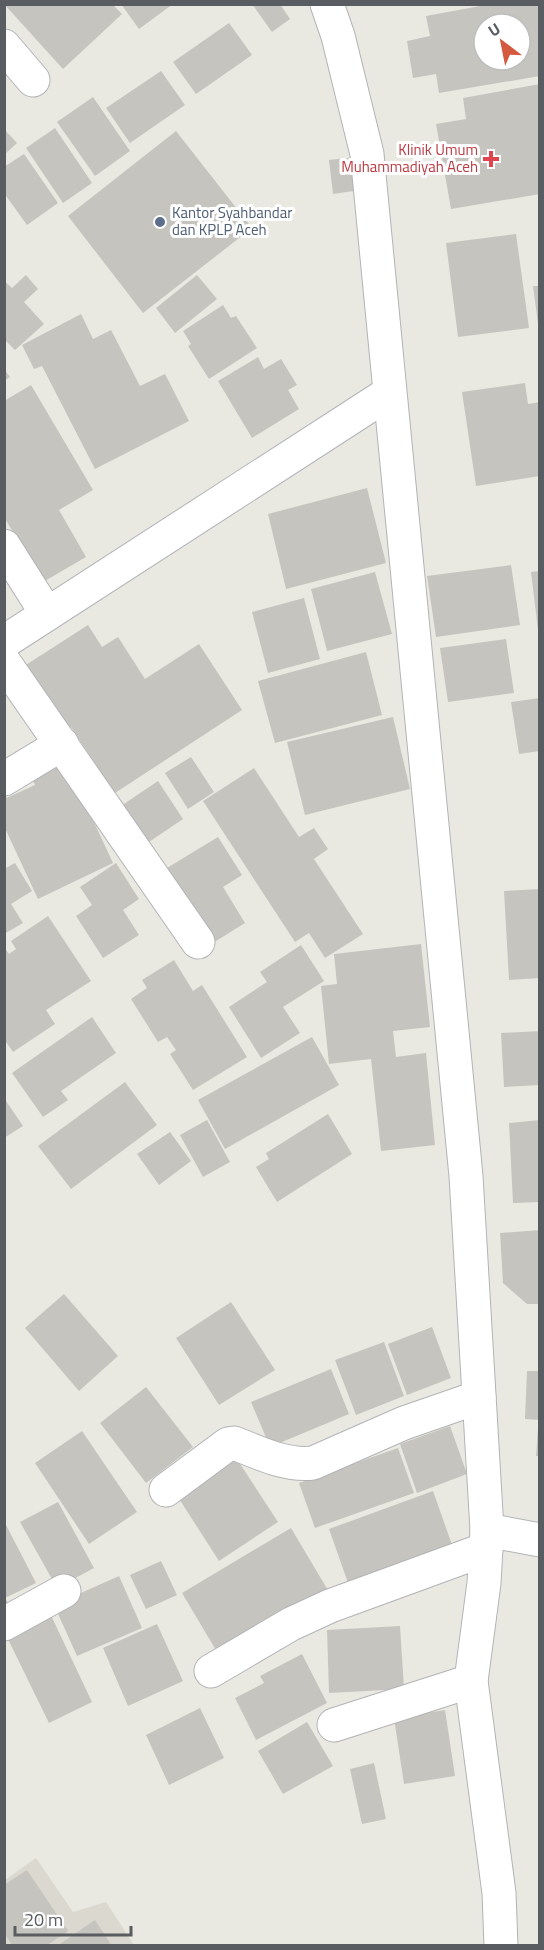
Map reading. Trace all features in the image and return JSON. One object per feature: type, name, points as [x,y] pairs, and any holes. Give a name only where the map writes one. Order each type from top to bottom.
[{"type":"street","points":[[327,4],[338,36],[367,154],[389,393],[400,475],[466,1176],[480,1397],[486,1540],[471,1681],[499,1893],[501,1946]]},
{"type":"street","points":[[4,46],[33,80]]},
{"type":"street","points":[[4,642],[389,393]]},
{"type":"street","points":[[4,546],[47,614]]},
{"type":"street","points":[[4,662],[198,942]]},
{"type":"street","points":[[4,779],[62,744]]},
{"type":"street","points":[[166,1490],[228,1444],[234,1443],[298,1465],[313,1462],[404,1423],[480,1397]]},
{"type":"street","points":[[211,1671],[291,1624],[486,1540],[540,1540]]},
{"type":"street","points":[[4,1624],[64,1591]]},
{"type":"street","points":[[334,1725],[471,1681]]},
{"type":"shaded area","points":[[36,1858],[73,1912],[106,1902],[134,1945],[5,1946],[5,1880]]},
{"type":"building","points":[[4,4],[112,4],[122,14],[63,69]]},
{"type":"building","points":[[121,4],[173,4],[139,29]]},
{"type":"building","points":[[252,4],[280,4],[290,19],[272,32]]},
{"type":"building","points":[[491,4],[540,4],[540,76],[439,93],[436,74],[413,78],[407,41],[430,36],[426,16]]},
{"type":"building","points":[[229,23],[252,55],[196,94],[173,62]]},
{"type":"building","points":[[161,71],[185,105],[130,143],[106,108]]},
{"type":"building","name":"Klinik Umum Muhammadiyah Aceh","points":[[540,84],[540,194],[451,209],[436,124],[466,119],[463,98]]},
{"type":"building","points":[[93,97],[130,151],[95,176],[57,122]]},
{"type":"building","points":[[55,128],[92,183],[63,203],[26,148]]},
{"type":"building","points":[[4,129],[17,143],[4,155]]},
{"type":"building","name":"Kantor Syahbandar dan KPLP Aceh","points":[[176,131],[252,228],[143,313],[68,216]]},
{"type":"building","points":[[24,154],[58,203],[27,225],[4,193],[4,167]]},
{"type":"building","points":[[356,157],[360,190],[333,194],[329,160]]},
{"type":"building","points":[[516,234],[529,328],[458,337],[446,243]]},
{"type":"building","points":[[26,275],[38,289],[24,302],[44,324],[15,350],[4,339],[4,281],[12,288]]},
{"type":"building","points":[[197,275],[217,299],[175,333],[156,308]]},
{"type":"building","points":[[533,286],[540,286],[540,324],[538,324]]},
{"type":"building","points":[[223,305],[231,318],[236,316],[257,348],[209,379],[188,346],[191,344],[183,331]]},
{"type":"building","points":[[81,314],[93,339],[111,330],[140,386],[165,374],[189,421],[95,469],[42,366],[34,369],[22,345]]},
{"type":"building","points":[[258,357],[264,369],[281,359],[297,385],[288,390],[299,409],[252,438],[218,381]]},
{"type":"building","points":[[4,369],[10,377],[4,381]]},
{"type":"building","points":[[525,383],[528,404],[540,402],[540,476],[476,486],[462,392]]},
{"type":"building","points":[[31,385],[93,490],[59,510],[86,557],[43,582],[4,517],[4,401]]},
{"type":"building","points":[[367,488],[386,563],[286,589],[268,514]]},
{"type":"building","points":[[511,565],[520,625],[436,637],[427,576]]},
{"type":"building","points":[[540,571],[540,630],[538,630],[531,572]]},
{"type":"building","points":[[375,572],[392,634],[327,651],[311,589]]},
{"type":"building","points":[[304,598],[320,659],[268,673],[252,612]]},
{"type":"building","points":[[88,625],[102,647],[118,637],[145,679],[199,644],[242,710],[115,793],[71,727],[60,734],[18,670]]},
{"type":"building","points":[[506,639],[514,693],[448,702],[440,648]]},
{"type":"building","points":[[366,652],[382,715],[275,743],[258,681]]},
{"type":"building","points":[[540,698],[540,751],[519,754],[511,702]]},
{"type":"building","points":[[393,717],[410,789],[305,815],[287,742]]},
{"type":"building","points":[[191,757],[214,792],[188,809],[165,773]]},
{"type":"building","points":[[64,758],[113,863],[38,899],[4,826],[4,799],[35,785],[30,774]]},
{"type":"building","points":[[254,768],[299,837],[314,828],[328,849],[314,859],[363,934],[325,958],[309,933],[295,942],[203,801]]},
{"type":"building","points":[[158,781],[183,819],[146,844],[121,806]]},
{"type":"building","points":[[218,837],[242,875],[223,887],[245,923],[208,946],[162,871]]},
{"type":"building","points":[[15,863],[32,891],[11,904],[23,923],[4,934],[4,869]]},
{"type":"building","points":[[116,863],[139,899],[123,910],[139,935],[103,958],[76,916],[92,905],[80,887]]},
{"type":"building","points":[[540,889],[540,978],[509,980],[504,891]]},
{"type":"building","points":[[48,916],[91,981],[46,1010],[55,1024],[13,1052],[4,1039],[4,947],[9,954],[16,949],[11,941]]},
{"type":"building","points":[[421,944],[430,1027],[393,1031],[396,1057],[426,1053],[435,1145],[381,1151],[371,1059],[329,1064],[321,986],[337,984],[334,954]]},
{"type":"building","points":[[301,945],[324,981],[283,1007],[300,1033],[261,1058],[229,1007],[267,982],[260,972]]},
{"type":"building","points":[[174,960],[193,991],[202,985],[247,1057],[193,1090],[170,1054],[176,1050],[167,1037],[158,1042],[131,999],[147,988],[142,980]]},
{"type":"building","points":[[92,1017],[116,1053],[61,1091],[68,1100],[43,1117],[12,1073]]},
{"type":"building","points":[[540,1031],[540,1085],[504,1087],[501,1033]]},
{"type":"building","points":[[312,1037],[339,1085],[225,1149],[198,1100]]},
{"type":"building","points":[[125,1082],[157,1125],[71,1189],[38,1146]]},
{"type":"building","points":[[4,1098],[23,1126],[4,1138]]},
{"type":"building","points":[[328,1114],[352,1154],[277,1202],[256,1167],[269,1159],[266,1153]]},
{"type":"building","points":[[207,1120],[230,1162],[203,1177],[180,1135]]},
{"type":"building","points":[[540,1120],[540,1202],[513,1203],[509,1123]]},
{"type":"building","points":[[170,1132],[191,1161],[159,1185],[137,1154]]},
{"type":"building","points":[[540,1230],[540,1304],[527,1304],[503,1283],[500,1233]]},
{"type":"building","points":[[64,1294],[118,1356],[79,1391],[25,1328]]},
{"type":"building","points":[[231,1302],[275,1370],[219,1405],[176,1338]]},
{"type":"building","points":[[432,1327],[451,1378],[407,1395],[388,1344]]},
{"type":"building","points":[[384,1342],[404,1396],[356,1415],[335,1360]]},
{"type":"building","points":[[331,1369],[349,1414],[270,1447],[251,1402]]},
{"type":"building","points":[[527,1371],[540,1371],[540,1420],[525,1419]]},
{"type":"building","points":[[146,1387],[193,1447],[146,1483],[100,1423]]},
{"type":"building","points":[[450,1426],[467,1474],[417,1493],[400,1444]]},
{"type":"building","points":[[538,1429],[540,1429],[540,1456],[536,1456]]},
{"type":"building","points":[[82,1431],[137,1512],[89,1544],[35,1463]]},
{"type":"building","points":[[398,1448],[414,1493],[315,1528],[299,1483]]},
{"type":"building","points":[[235,1456],[278,1522],[219,1561],[176,1494]]},
{"type":"building","points":[[433,1491],[456,1556],[352,1594],[329,1529]]},
{"type":"building","points":[[58,1502],[94,1568],[57,1588],[20,1522]]},
{"type":"building","points":[[4,1521],[36,1583],[5,1598],[10,1606],[4,1609]]},
{"type":"building","points":[[291,1528],[329,1592],[220,1657],[182,1593]]},
{"type":"building","points":[[161,1561],[177,1595],[146,1609],[130,1575]]},
{"type":"building","points":[[119,1576],[142,1628],[77,1656],[54,1605]]},
{"type":"building","points":[[48,1609],[92,1702],[49,1723],[4,1631]]},
{"type":"building","points":[[157,1624],[183,1681],[128,1706],[103,1648]]},
{"type":"building","points":[[400,1626],[404,1689],[329,1693],[327,1630]]},
{"type":"building","points":[[302,1654],[327,1703],[256,1740],[235,1698],[264,1683],[260,1676]]},
{"type":"building","points":[[200,1708],[224,1758],[169,1785],[146,1735]]},
{"type":"building","points":[[445,1710],[455,1776],[404,1784],[394,1718]]},
{"type":"building","points":[[307,1722],[333,1766],[283,1794],[258,1751]]},
{"type":"building","points":[[374,1763],[386,1819],[362,1824],[350,1769]]},
{"type":"building","points":[[27,1870],[68,1931],[46,1946],[13,1946],[4,1933],[4,1885]]},
{"type":"building","points":[[95,1920],[112,1946],[57,1946]]},
{"type":"place","name":"Klinik Umum Muhammadiyah Aceh","points":[[491,159]]},
{"type":"place","name":"Kantor Syahbandar dan KPLP Aceh","points":[[160,222]]}]
